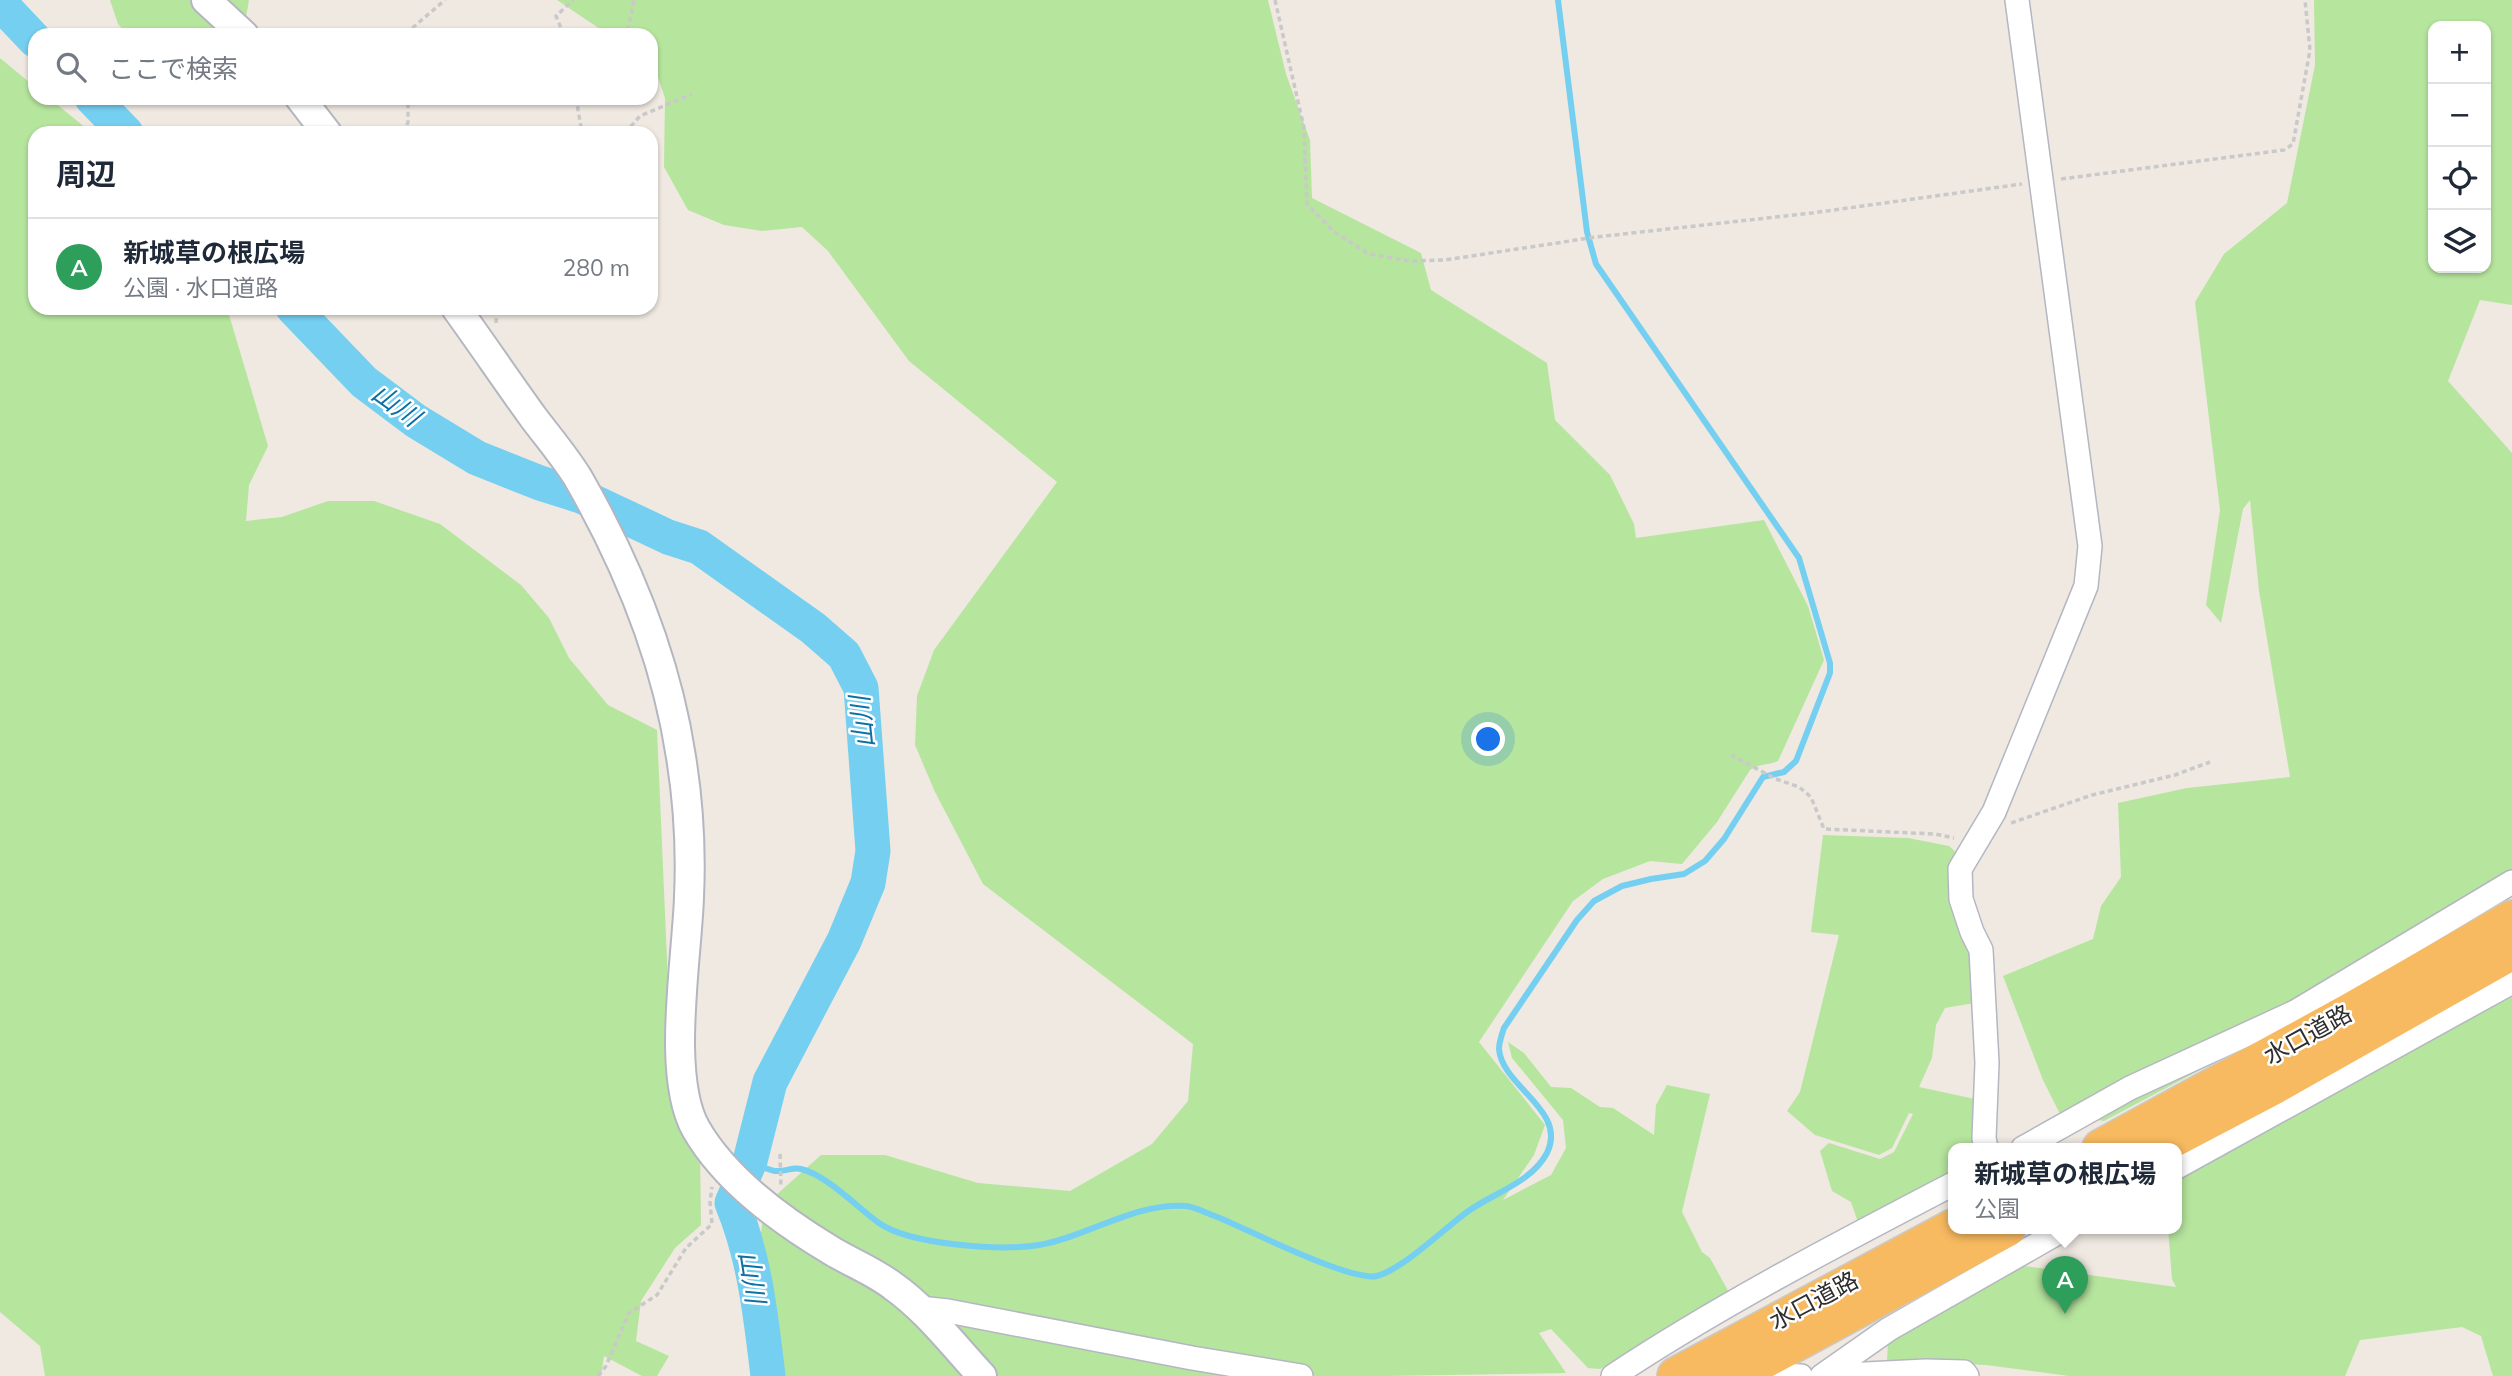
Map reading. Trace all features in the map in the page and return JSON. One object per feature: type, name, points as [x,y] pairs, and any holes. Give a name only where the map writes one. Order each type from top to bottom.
[{"type":"highway","name":"水口道路","points":[[2110,1143],[2512,919]]},
{"type":"highway","name":"水口道路","points":[[2165,1143],[2275,1085],[2512,951]]},
{"type":"highway","name":"水口道路","points":[[1676,1376],[1948,1230]]},
{"type":"highway","name":"水口道路","points":[[1752,1375],[2024,1234]]},
{"type":"street","points":[[206,0],[236,28]]},
{"type":"street","points":[[1985,1143],[1987,1063],[1981,950],[1961,899],[1960,869],[1994,812],[2086,586],[2090,546],[2017,0]]},
{"type":"street","points":[[305,105],[322,126]]},
{"type":"street","points":[[461,315],[576,476],[625,569],[651,635],[681,758],[690,860],[681,1084],[686,1106],[696,1129],[723,1164],[753,1194],[780,1217],[893,1285],[919,1308],[982,1376]]},
{"type":"street","points":[[2032,1143],[2130,1088],[2295,1012],[2512,882]]},
{"type":"street","points":[[2182,1164],[2512,982]]},
{"type":"street","points":[[1622,1374],[1647,1352],[1733,1301],[1948,1187]]},
{"type":"street","points":[[1824,1376],[2025,1234]]},
{"type":"street","points":[[919,1308],[948,1311],[1301,1376]]},
{"type":"street","points":[[1824,1376],[1926,1371],[1964,1373],[1968,1376]]},
{"type":"street","points":[[1752,1375],[1801,1376]]},
{"type":"path","points":[[412,28],[445,0]]},
{"type":"path","points":[[561,28],[556,16],[573,0]]},
{"type":"path","points":[[628,28],[634,0]]},
{"type":"path","points":[[1275,0],[1304,128],[1307,204],[1333,231],[1369,254],[1410,261],[1465,258],[1597,237],[1812,213],[2284,150],[2293,144],[2310,50],[2305,0]]},
{"type":"path","points":[[631,126],[640,116],[692,94]]},
{"type":"path","points":[[407,126],[408,105]]},
{"type":"path","points":[[577,105],[581,126]]},
{"type":"path","points":[[1731,755],[1776,779],[1799,787],[1811,797],[1824,830],[1935,834],[1961,839],[1979,837],[2003,825],[2092,795],[2175,775],[2210,762]]},
{"type":"path","points":[[780,1154],[781,1185]]},
{"type":"path","points":[[598,1376],[606,1366],[629,1313],[657,1295],[686,1248],[712,1224],[709,1202],[714,1177],[723,1164]]},
{"type":"green space","points":[[110,0],[249,0],[244,28],[122,28]]},
{"type":"green space","points":[[557,0],[1268,0],[1286,74],[1310,140],[1312,198],[1421,253],[1431,290],[1547,363],[1555,420],[1610,475],[1634,524],[1636,538],[1764,520],[1808,606],[1824,660],[1778,761],[1750,770],[1717,822],[1682,864],[1650,861],[1603,879],[1573,901],[1479,1042],[1545,1125],[1534,1155],[1503,1200],[1551,1175],[1566,1148],[1563,1120],[1512,1058],[1508,1042],[1524,1053],[1551,1087],[1571,1088],[1600,1107],[1613,1108],[1654,1135],[1656,1105],[1667,1085],[1710,1094],[1682,1212],[1702,1252],[1710,1258],[1731,1296],[1719,1308],[1600,1369],[1588,1368],[1551,1329],[1539,1333],[1566,1373],[1387,1376],[785,1376],[755,1272],[765,1205],[821,1155],[885,1155],[978,1183],[1070,1191],[1152,1144],[1188,1101],[1193,1044],[983,884],[935,792],[915,745],[917,696],[934,650],[1057,482],[909,361],[828,251],[802,227],[762,231],[724,225],[688,210],[664,167],[665,98],[658,77],[658,28],[599,28]]},
{"type":"green space","points":[[2314,0],[2512,0],[2512,305],[2480,300],[2448,381],[2512,453],[2512,896],[2364,983],[2104,1121],[2060,1114],[2043,1080],[2003,976],[2093,939],[2101,906],[2121,877],[2118,803],[2187,788],[2290,777],[2259,591],[2250,500],[2243,509],[2221,623],[2206,605],[2220,510],[2195,302],[2224,254],[2287,203],[2315,65]]},
{"type":"green space","points":[[0,58],[28,81],[28,105],[58,105],[83,126],[28,126],[28,315],[229,315],[268,446],[249,485],[246,521],[282,517],[328,501],[374,501],[440,524],[521,585],[549,618],[569,658],[608,705],[657,730],[670,1089],[700,1148],[701,1225],[675,1248],[641,1301],[636,1341],[669,1356],[657,1376],[642,1376],[604,1356],[601,1376],[45,1376],[40,1346],[0,1312]]},
{"type":"green space","points":[[1823,835],[1908,838],[1949,846],[1959,855],[1980,1002],[1945,1008],[1936,1025],[1932,1058],[1919,1087],[1984,1101],[1981,1137],[1970,1134],[1983,1140],[1983,1143],[1948,1143],[1948,1179],[1860,1228],[1851,1202],[1832,1191],[1820,1151],[1829,1143],[1880,1159],[1894,1152],[1913,1114],[1909,1113],[1892,1148],[1879,1155],[1815,1135],[1787,1111],[1800,1092],[1839,935],[1811,932]]},
{"type":"green space","points":[[2512,962],[2512,1376],[2493,1376],[2481,1336],[2462,1327],[2360,1340],[2345,1376],[2069,1376],[1986,1365],[1887,1361],[1888,1340],[2017,1265],[2176,1287],[2172,1279],[2168,1234],[2182,1234],[2182,1177],[2196,1145]]},
{"type":"waterway","points":[[750,1161],[775,1171],[798,1169],[811,1172],[893,1231],[933,1241],[1002,1247],[1039,1245],[1147,1210],[1186,1206],[1323,1263],[1364,1276],[1377,1276],[1399,1265],[1477,1205],[1522,1180],[1547,1153],[1551,1138],[1549,1124],[1542,1111],[1503,1063],[1499,1049],[1504,1028],[1577,920],[1594,901],[1622,886],[1684,874],[1705,861],[1724,839],[1763,777],[1784,772],[1796,761],[1830,673],[1830,663],[1799,558],[1596,264],[1587,232],[1558,0]]},
{"type":"waterway","name":"山川","points":[[0,3],[28,33]]},
{"type":"waterway","name":"山川","points":[[99,105],[119,126]]},
{"type":"waterway","name":"山川","points":[[300,315],[364,382],[416,421],[477,458],[581,496],[668,537],[699,547],[813,628],[844,655],[861,688],[873,851],[868,883],[844,941],[770,1082],[750,1161],[732,1203],[752,1267],[768,1376]]},
{"type":"place","name":"新城草の根広場","points":[[2065,1314]]}]
